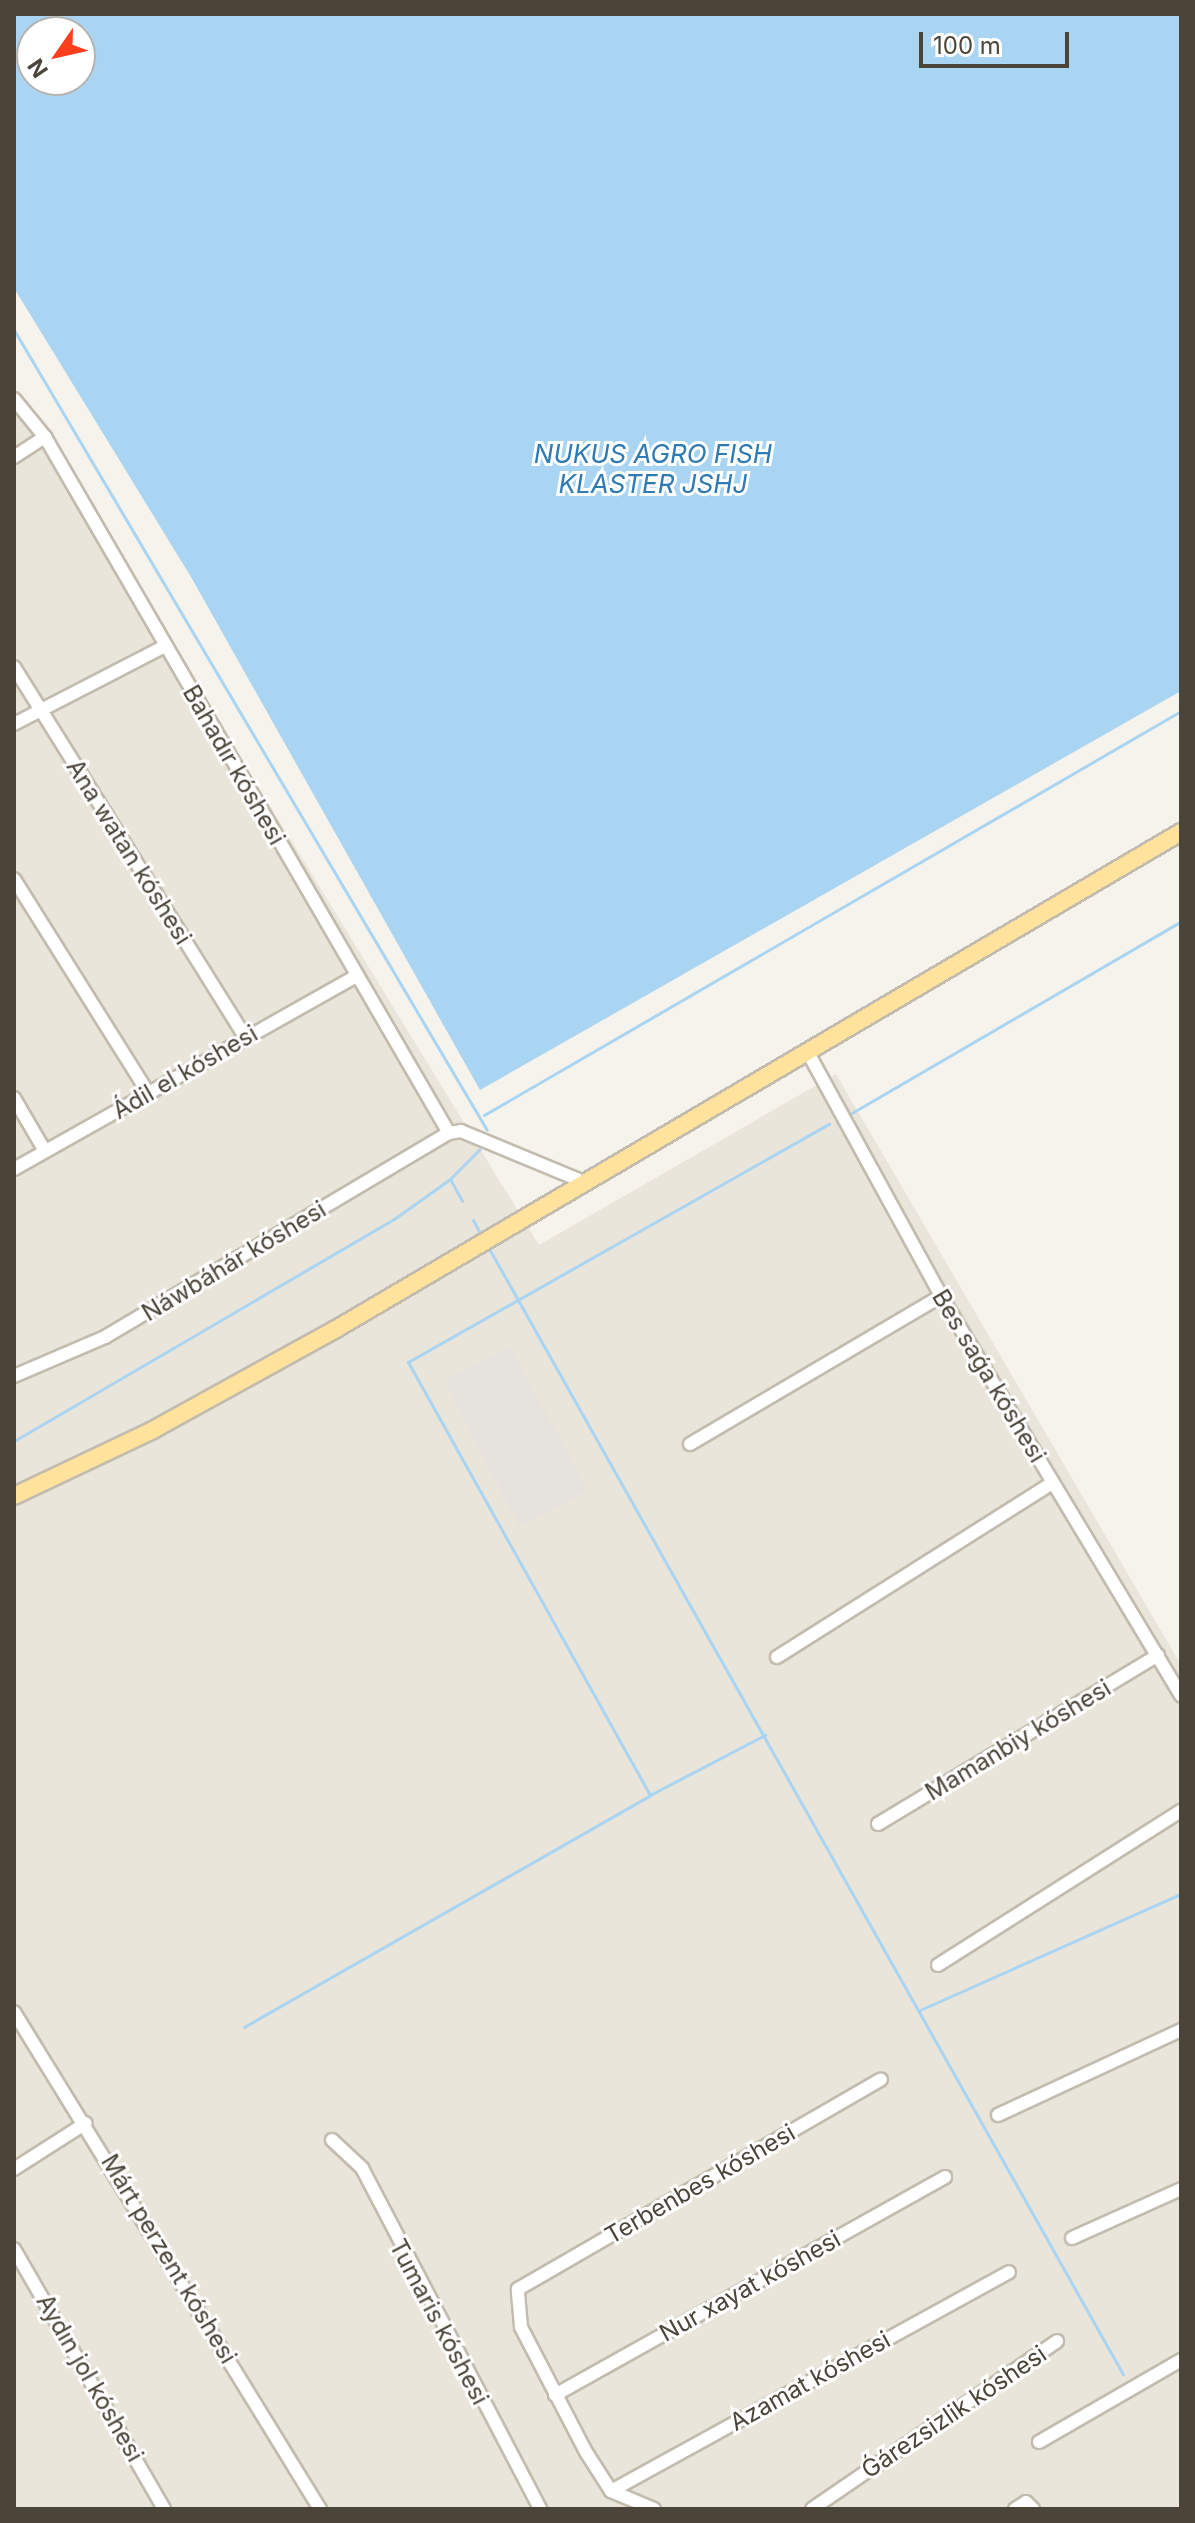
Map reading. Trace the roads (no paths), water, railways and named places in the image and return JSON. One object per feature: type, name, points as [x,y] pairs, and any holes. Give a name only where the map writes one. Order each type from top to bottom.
[{"type":"main road","points":[[14,1496],[153,1430],[448,1263],[1181,832]]},
{"type":"street","name":"Bahadır kóshesi","points":[[14,399],[45,437],[449,1133]]},
{"type":"street","points":[[14,457],[45,437]]},
{"type":"street","points":[[14,724],[165,646]]},
{"type":"street","name":"Ana watan kóshesi","points":[[14,667],[245,1037]]},
{"type":"street","points":[[14,879],[149,1094]]},
{"type":"street","name":"Ádil el kóshesi","points":[[14,1169],[357,976]]},
{"type":"street","name":"Bes saǵa kóshesi","points":[[807,1051],[941,1296],[1181,1695]]},
{"type":"street","points":[[14,1098],[45,1151]]},
{"type":"street","points":[[449,1133],[461,1131],[584,1182]]},
{"type":"street","name":"Náwbáhár kóshesi","points":[[14,1376],[105,1337],[449,1133]]},
{"type":"street","points":[[690,1444],[941,1296]]},
{"type":"street","points":[[777,1657],[1052,1483]]},
{"type":"street","name":"Mamanbiy kóshesi","points":[[878,1824],[1158,1655]]},
{"type":"street","points":[[938,1965],[1181,1811]]},
{"type":"street","name":"Márt perzent kóshesi","points":[[14,2012],[86,2123],[320,2509]]},
{"type":"street","points":[[998,2115],[1181,2030]]},
{"type":"street","name":"Terbenbes kóshesi","points":[[555,2395],[521,2327],[518,2289],[881,2079]]},
{"type":"street","points":[[14,2169],[86,2123]]},
{"type":"street","name":"Tumaris kóshesi","points":[[332,2140],[362,2168],[540,2509]]},
{"type":"street","name":"Nur xayat kóshesi","points":[[555,2395],[945,2177]]},
{"type":"street","points":[[1072,2238],[1181,2189]]},
{"type":"street","name":"Aydın jol kóshesi","points":[[14,2249],[164,2509]]},
{"type":"street","name":"Azamat kóshesi","points":[[611,2491],[1009,2272]]},
{"type":"street","name":"Ǵárezsizlik kóshesi","points":[[812,2509],[1057,2341]]},
{"type":"street","points":[[1039,2442],[1181,2360]]},
{"type":"street","points":[[555,2395],[611,2491],[654,2509]]},
{"type":"water","name":"NUKUS AGRO FISH KLASTER JSHJ","points":[[14,14],[1181,14],[1181,691],[480,1090],[191,577],[14,288]]},
{"type":"waterway","points":[[14,330],[487,1130]]},
{"type":"waterway","points":[[484,1115],[1181,711]]},
{"type":"waterway","points":[[850,1114],[1181,921]]},
{"type":"waterway","points":[[244,2027],[650,1795],[408,1362],[829,1124]]},
{"type":"waterway","points":[[450,1179],[480,1149]]},
{"type":"waterway","points":[[14,1441],[394,1219],[450,1179],[462,1201]]},
{"type":"waterway","points":[[473,1220],[481,1235]]},
{"type":"waterway","points":[[487,1245],[1123,2374]]},
{"type":"waterway","points":[[650,1795],[765,1735]]},
{"type":"waterway","points":[[920,2010],[1181,1894]]}]
